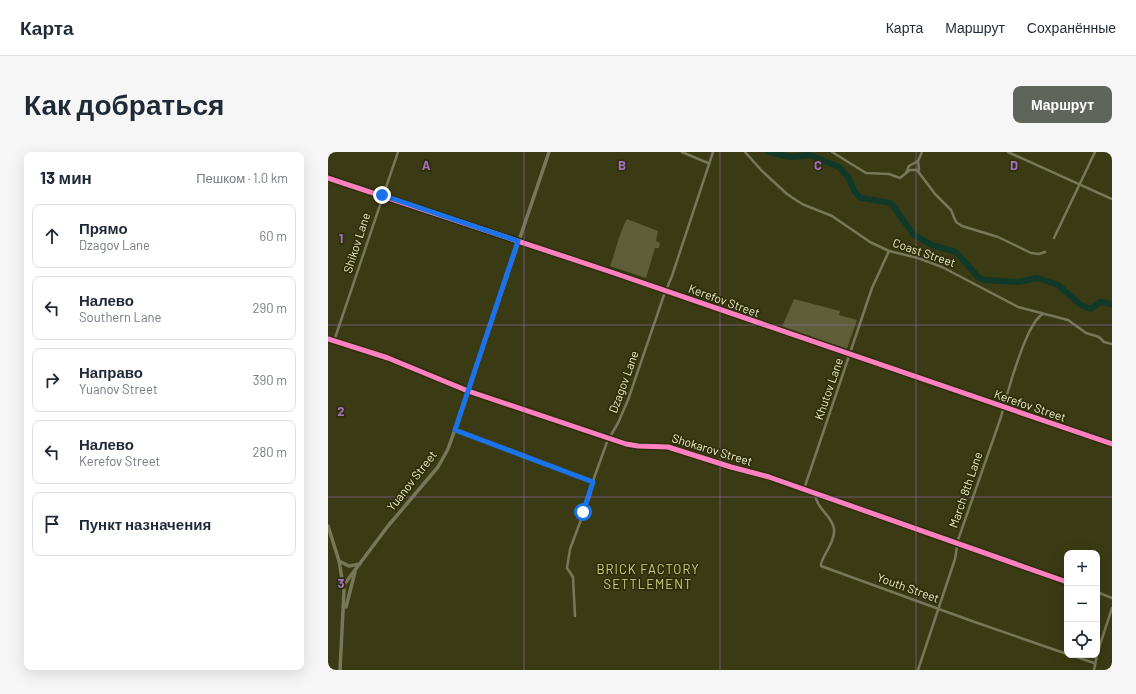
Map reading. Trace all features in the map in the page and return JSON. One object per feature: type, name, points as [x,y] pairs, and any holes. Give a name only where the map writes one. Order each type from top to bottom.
[{"type":"street","name":"Shikov Lane","points":[[334,341],[372,232],[382,195],[398,152]]},
{"type":"street","name":"Yuanov Street","points":[[355,572],[388,526],[438,467],[455,430],[549,152]]},
{"type":"street","points":[[682,152],[708,163]]},
{"type":"street","name":"Dzagov Lane","points":[[575,616],[573,577],[567,568],[570,549],[609,439],[626,404],[713,152]]},
{"type":"street","name":"Coast Street","points":[[744,152],[762,172],[787,194],[802,204],[832,216],[870,242],[889,251],[918,258],[939,266],[979,285],[993,295],[1018,307],[1070,321],[1086,333],[1099,336],[1104,342],[1112,344]]},
{"type":"street","points":[[832,152],[866,173],[886,174],[900,178],[912,170],[919,171]]},
{"type":"street","points":[[922,152],[918,161],[919,171],[935,194],[951,210],[956,222],[962,226],[998,237],[1031,253],[1039,254],[1045,252]]},
{"type":"street","points":[[1008,152],[1112,199]]},
{"type":"street","points":[[1054,238],[1059,224],[1081,184],[1095,152]]},
{"type":"street","points":[[906,174],[909,166],[918,161]]},
{"type":"street","name":"Kerefov Street","points":[[328,178],[666,290],[850,355],[1112,444]]},
{"type":"street","name":"Khutov Lane","points":[[804,489],[872,288],[889,251]]},
{"type":"street","points":[[1034,311],[1037,318],[1043,314]]},
{"type":"street","name":"March 8th Lane","points":[[918,670],[1022,351],[1037,318]]},
{"type":"street","name":"Shokarov Street","points":[[328,339],[388,358],[468,391],[609,439],[633,446],[668,447],[804,489],[1064,581]]},
{"type":"street","points":[[455,430],[593,482]]},
{"type":"street","name":"Youth Street","points":[[815,494],[817,504],[831,523],[834,530],[830,546],[826,555],[821,561],[821,566],[1064,653]]},
{"type":"street","points":[[328,526],[339,561],[343,586],[344,616],[340,670]]},
{"type":"street","points":[[339,561],[349,566],[360,564]]},
{"type":"street","points":[[343,586],[355,572]]},
{"type":"street","points":[[344,616],[355,572]]},
{"type":"street","points":[[1100,593],[1112,598]]},
{"type":"street","points":[[1100,645],[1112,608]]},
{"type":"street","points":[[1080,658],[1094,663]]},
{"type":"street","points":[[1094,670],[1096,658]]},
{"type":"green space","points":[[627,219],[658,231],[656,241],[660,243],[659,248],[655,248],[646,278],[610,266]]},
{"type":"green space","points":[[794,299],[840,311],[839,315],[857,320],[846,351],[782,327]]},
{"type":"waterway","points":[[769,152],[791,157],[810,155],[839,167],[848,177],[855,192],[861,198],[891,203],[914,235],[932,245],[956,252],[979,278],[985,280],[1018,282],[1037,278],[1058,285],[1081,305],[1091,309],[1100,302],[1112,304]]},
{"type":"cycle path","points":[[328,178],[614,273],[1112,444]]},
{"type":"cycle path","points":[[328,339],[388,358],[468,391],[626,444],[668,447],[731,467],[769,477],[1064,581]]},
{"type":"district","name":"BRICK FACTORY SETTLEMENT","points":[[648,576]]},
{"type":"route","points":[[382,195],[518,241],[455,430],[593,482],[590,496],[583,512]]}]
